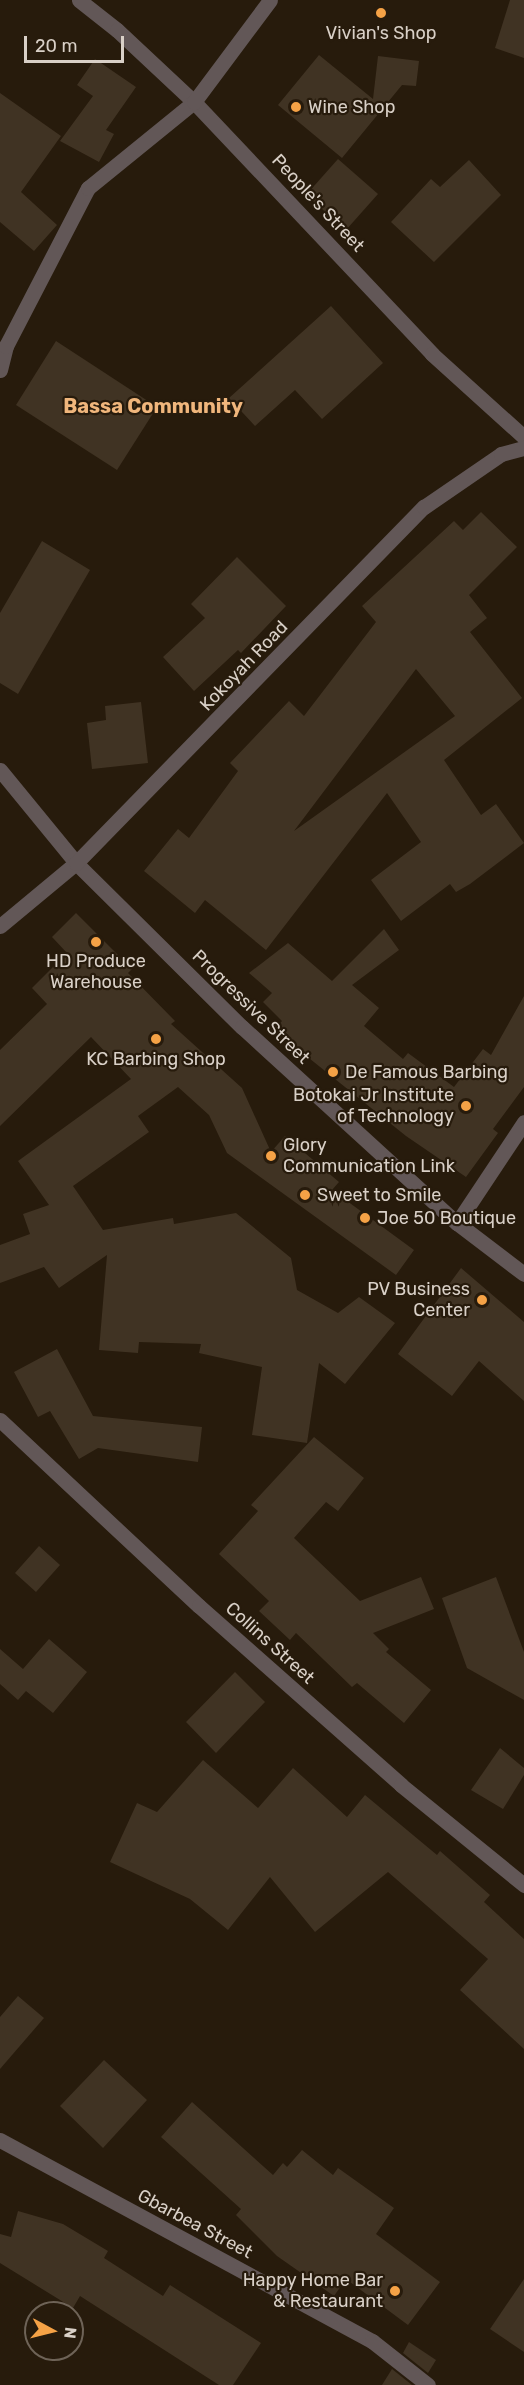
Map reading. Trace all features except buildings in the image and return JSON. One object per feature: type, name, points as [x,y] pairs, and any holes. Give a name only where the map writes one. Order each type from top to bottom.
[{"type":"street","name":"People's Street","points":[[79,0],[117,30],[194,102],[432,354],[524,437]]},
{"type":"street","points":[[0,370],[6,346],[88,188],[194,102],[270,0]]},
{"type":"street","name":"Kokoyah Road","points":[[0,926],[76,863],[424,507],[501,454],[524,448]]},
{"type":"street","name":"Progressive Street","points":[[0,770],[76,863],[242,1027],[457,1223],[524,1274]]},
{"type":"street","points":[[457,1223],[524,1122]]},
{"type":"street","name":"Collins Street","points":[[0,1420],[199,1606],[392,1778],[524,1885]]},
{"type":"street","name":"Gbarbea Street","points":[[0,2140],[372,2341],[428,2385]]},
{"type":"place","name":"Vivian's Shop","points":[[381,13]]},
{"type":"place","name":"Wine Shop","points":[[296,107]]},
{"type":"place","name":"HD Produce Warehouse","points":[[96,942]]},
{"type":"place","name":"KC Barbing Shop","points":[[156,1039]]},
{"type":"place","name":"De Famous Barbing","points":[[333,1072]]},
{"type":"place","name":"Botokai Jr Institute of Technology","points":[[466,1106]]},
{"type":"place","name":"Glory Communication Link","points":[[271,1156]]},
{"type":"place","name":"Sweet to Smile","points":[[305,1195]]},
{"type":"place","name":"Joe 50 Boutique","points":[[365,1218]]},
{"type":"place","name":"PV Business Center","points":[[482,1300]]},
{"type":"place","name":"Happy Home Bar & Restaurant","points":[[395,2291]]},
{"type":"district","name":"Bassa Community","points":[[153,406]]}]
